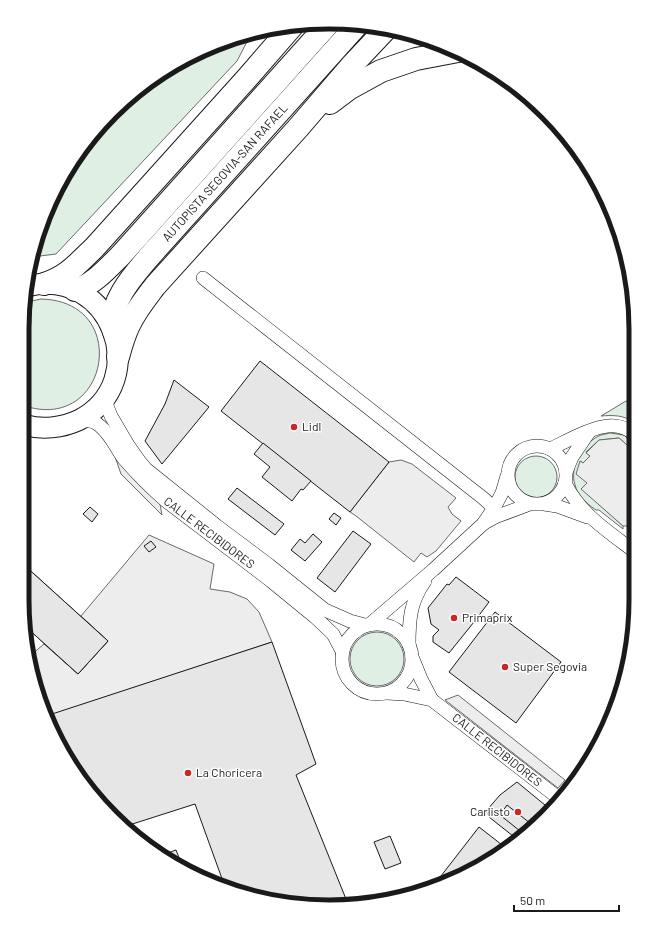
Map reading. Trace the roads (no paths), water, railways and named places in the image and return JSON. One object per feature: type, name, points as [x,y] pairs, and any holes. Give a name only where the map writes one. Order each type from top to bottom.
[{"type":"highway","name":"AUTOPISTA SEGOVIA-SAN RAFAEL","points":[[75,290],[83,287],[100,275],[120,255],[323,29]]},
{"type":"highway","name":"AUTOPISTA SEGOVIA-SAN RAFAEL","points":[[114,332],[112,322],[114,312],[131,279],[156,249],[352,30]]},
{"type":"highway","points":[[36,285],[57,279],[94,248],[287,33]]},
{"type":"highway","points":[[248,77],[277,34]]},
{"type":"highway","points":[[118,357],[123,338],[129,325],[155,286],[381,34]]},
{"type":"highway","points":[[298,128],[350,88],[381,71],[416,60],[447,53]]},
{"type":"main road","points":[[29,426],[53,428],[77,421],[86,416],[96,408],[111,388],[115,376],[118,357],[114,332],[107,318],[97,305],[87,296],[58,284],[36,285]]},
{"type":"street","points":[[203,278],[494,508]]},
{"type":"street","name":"CALLE RECIBIDORES","points":[[106,396],[107,406],[115,423],[146,469],[325,610],[350,621],[367,624]]},
{"type":"street","name":"CALLE RECIBIDORES","points":[[77,421],[82,420],[96,422],[108,435],[124,458],[152,489],[315,617],[333,634],[342,651]]},
{"type":"street","points":[[550,449],[590,431],[608,426],[620,426],[629,430]]},
{"type":"street","points":[[544,504],[557,497],[562,491],[572,457],[590,431]]},
{"type":"street","points":[[433,570],[421,587],[410,614],[410,669],[405,680],[400,686],[393,690],[379,694],[366,692],[354,686],[349,682],[341,664],[342,651],[345,642],[357,629],[367,624],[433,570],[483,524],[502,493],[509,464],[521,450],[532,446],[544,447],[556,453],[561,458],[564,465],[570,494],[591,518],[629,547]]},
{"type":"street","points":[[507,476],[508,484],[512,491],[516,497],[523,502],[557,506],[591,518]]},
{"type":"street","points":[[483,524],[496,517],[530,504]]},
{"type":"street","points":[[367,624],[384,624],[396,629],[402,633],[411,651]]},
{"type":"street","name":"CALLE RECIBIDORES","points":[[411,651],[421,679],[432,700]]},
{"type":"street","name":"CALLE RECIBIDORES","points":[[385,693],[404,694],[432,700],[556,797]]},
{"type":"place","name":"Lidl","points":[[294,427]]},
{"type":"place","name":"Primaprix","points":[[454,618]]},
{"type":"place","name":"Super Segovia","points":[[505,667]]},
{"type":"place","name":"La Choricera","points":[[188,773]]},
{"type":"place","name":"Carlisto","points":[[518,812]]}]
